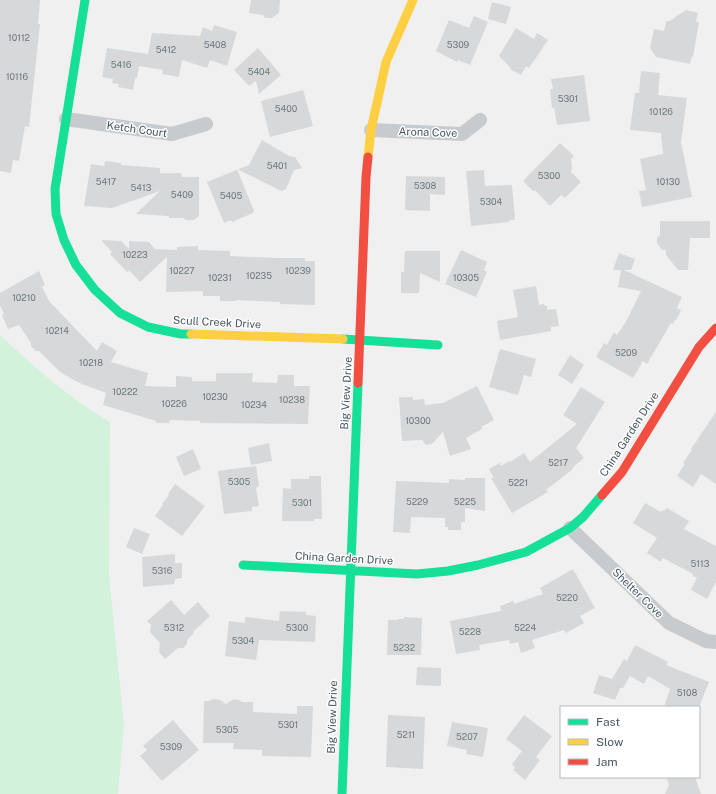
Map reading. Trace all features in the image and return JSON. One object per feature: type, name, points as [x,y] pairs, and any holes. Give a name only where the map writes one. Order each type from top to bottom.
[{"type":"street","name":"Scull Creek Drive","points":[[85,0],[55,189],[56,214],[64,240],[76,265],[95,290],[120,313],[148,328],[181,334],[361,340],[438,345]]},
{"type":"street","name":"Big View Drive","points":[[342,794],[350,570],[361,340],[366,177],[371,130],[386,62],[413,0]]},
{"type":"street","name":"Ketch Court","points":[[66,118],[172,134],[206,124]]},
{"type":"street","name":"Arona Cove","points":[[371,130],[462,134],[480,120]]},
{"type":"street","name":"China Garden Drive","points":[[243,565],[417,574],[448,571],[478,565],[526,552],[570,528],[583,517],[622,472],[699,347],[716,328]]},
{"type":"street","name":"Shelter Cove","points":[[570,528],[669,623],[706,641],[716,642]]},
{"type":"green space","points":[[0,335],[52,382],[80,403],[110,422],[109,575],[124,725],[118,794],[0,794]]},
{"type":"building","points":[[0,0],[40,0],[38,24],[40,24],[29,127],[25,126],[19,161],[13,160],[11,173],[0,171]]},
{"type":"building","points":[[251,0],[280,0],[279,13],[272,18],[265,18],[263,15],[249,13]]},
{"type":"building","points":[[492,2],[511,7],[506,24],[488,19]]},
{"type":"building","points":[[686,10],[698,13],[696,22],[699,22],[693,57],[692,56],[690,64],[656,57],[650,48],[654,29],[664,31],[666,22],[674,19]]},
{"type":"building","points":[[474,16],[488,22],[470,65],[458,60],[457,62],[436,51],[449,20],[469,28]]},
{"type":"building","points":[[214,25],[237,32],[227,66],[210,60],[207,68],[182,60],[179,77],[162,74],[163,70],[139,66],[133,90],[118,87],[119,84],[112,83],[113,79],[102,77],[107,48],[148,54],[152,33],[200,36],[203,27],[212,31]]},
{"type":"building","points":[[516,28],[534,39],[537,33],[548,40],[529,68],[526,66],[521,75],[510,69],[511,68],[499,56]]},
{"type":"building","points":[[258,48],[281,75],[259,94],[256,81],[249,86],[234,70]]},
{"type":"building","points":[[641,71],[660,73],[658,95],[687,98],[681,142],[692,197],[642,207],[639,191],[646,190],[640,159],[663,154],[661,133],[630,130],[635,93],[639,93]]},
{"type":"building","points":[[584,75],[590,121],[557,125],[554,108],[552,108],[550,89],[553,89],[551,79]]},
{"type":"building","points":[[303,90],[313,126],[270,137],[261,101]]},
{"type":"building","points":[[262,140],[289,156],[295,157],[302,168],[294,170],[286,189],[281,191],[238,169],[249,165]]},
{"type":"building","points":[[560,143],[574,156],[571,159],[571,172],[581,182],[565,198],[561,195],[550,206],[535,190],[533,191],[523,181]]},
{"type":"building","points":[[105,161],[121,163],[121,165],[160,168],[160,173],[181,173],[182,177],[199,177],[199,216],[194,220],[186,220],[183,218],[169,218],[169,216],[136,214],[160,191],[112,208],[84,206],[91,164],[104,166]]},
{"type":"building","points":[[237,170],[254,211],[253,213],[232,222],[231,220],[224,223],[207,182]]},
{"type":"building","points":[[484,170],[485,186],[512,185],[515,220],[471,226],[466,171]]},
{"type":"building","points":[[406,176],[445,177],[445,195],[430,194],[430,211],[405,210]]},
{"type":"building","points":[[660,221],[710,221],[710,238],[690,238],[688,270],[678,270],[666,255],[666,250],[662,250],[657,243],[657,238],[660,235]]},
{"type":"building","points":[[101,240],[121,241],[129,249],[129,241],[149,242],[155,249],[177,250],[177,247],[198,246],[198,250],[230,251],[230,256],[305,258],[305,261],[315,261],[315,305],[280,304],[280,302],[236,300],[220,301],[220,296],[203,296],[203,291],[166,292],[167,257],[140,282],[129,270],[127,272],[110,254],[112,252]]},
{"type":"building","points":[[461,250],[487,262],[484,270],[487,272],[476,297],[445,284]]},
{"type":"building","points":[[405,251],[440,251],[440,282],[420,273],[419,293],[401,293],[401,272],[404,272]]},
{"type":"building","points":[[619,253],[635,259],[631,270],[624,270],[682,297],[677,308],[681,310],[676,320],[673,324],[671,323],[647,364],[643,361],[633,378],[596,357],[604,343],[607,345],[614,332],[617,335],[627,320],[641,291],[618,287],[621,270],[613,270]]},
{"type":"building","points":[[39,271],[45,285],[42,287],[49,301],[97,351],[102,342],[117,351],[111,362],[148,373],[145,386],[176,387],[176,376],[192,377],[192,381],[216,381],[216,373],[253,373],[252,382],[277,383],[278,375],[294,375],[294,386],[310,386],[308,424],[200,423],[200,421],[170,420],[169,423],[156,423],[156,421],[103,405],[106,393],[77,382],[59,371],[39,351],[36,351],[31,346],[31,343],[19,325],[8,329],[2,315],[4,314],[0,305],[0,293]]},
{"type":"building","points":[[536,286],[539,305],[544,304],[547,306],[547,310],[556,309],[559,326],[551,327],[551,331],[500,340],[497,321],[518,317],[513,290]]},
{"type":"building","points":[[500,349],[536,359],[531,377],[524,375],[518,395],[489,387]]},
{"type":"building","points":[[570,355],[584,365],[572,384],[558,375]]},
{"type":"building","points":[[477,386],[494,420],[466,438],[471,449],[450,456],[443,432],[432,444],[426,445],[422,440],[402,441],[399,397],[413,397],[413,400],[424,399],[425,405],[443,403]]},
{"type":"building","points":[[581,387],[605,402],[576,448],[584,458],[572,468],[573,469],[546,490],[548,492],[512,513],[491,478],[494,478],[489,469],[500,463],[501,466],[509,461],[510,462],[524,453],[530,462],[577,424],[563,415]]},
{"type":"building","points":[[716,412],[716,484],[701,474],[693,487],[677,476],[685,464],[683,463],[692,450],[691,449]]},
{"type":"building","points":[[269,443],[272,461],[251,465],[248,448]]},
{"type":"building","points":[[193,449],[201,469],[184,476],[176,457]]},
{"type":"building","points":[[256,466],[259,486],[256,488],[259,506],[252,507],[252,511],[224,514],[218,471]]},
{"type":"building","points":[[309,476],[321,476],[322,519],[314,519],[314,521],[282,521],[283,488],[291,489],[291,479],[309,479]]},
{"type":"building","points":[[465,478],[485,478],[485,511],[465,508],[465,522],[461,522],[461,530],[448,530],[448,527],[445,527],[445,518],[411,517],[410,533],[393,532],[396,481],[449,483],[449,479],[465,480]]},
{"type":"building","points":[[175,484],[205,506],[182,536],[155,516]]},
{"type":"building","points":[[645,503],[661,512],[667,508],[689,521],[684,529],[716,546],[716,582],[707,599],[691,590],[697,578],[693,576],[693,574],[663,558],[661,562],[647,553],[657,538],[633,523]]},
{"type":"building","points":[[134,528],[150,534],[142,554],[126,547]]},
{"type":"building","points":[[175,554],[175,563],[182,563],[182,578],[175,579],[174,584],[143,587],[142,557]]},
{"type":"building","points":[[573,569],[595,608],[580,616],[584,623],[566,633],[564,630],[532,640],[535,648],[521,653],[518,642],[510,644],[509,640],[479,645],[480,650],[456,654],[450,621],[501,611],[500,606],[513,601],[514,604],[543,594],[540,588]]},
{"type":"building","points":[[171,600],[184,615],[198,602],[210,616],[193,632],[194,633],[187,640],[187,644],[183,648],[178,648],[165,659],[159,652],[160,643],[150,632],[151,625],[147,621]]},
{"type":"building","points":[[280,611],[306,612],[306,615],[316,616],[315,642],[259,640],[256,660],[225,656],[229,621],[245,623],[245,617],[279,621]]},
{"type":"building","points":[[404,617],[422,618],[421,655],[387,655],[388,620],[404,619]]},
{"type":"building","points":[[635,645],[668,662],[666,665],[709,682],[699,706],[664,706],[670,689],[648,676],[644,684],[630,676],[623,688],[620,688],[615,700],[593,693],[599,675],[612,679],[624,659],[627,661]]},
{"type":"building","points":[[417,667],[441,668],[441,686],[416,685]]},
{"type":"building","points":[[213,699],[220,700],[226,704],[234,699],[242,702],[253,702],[253,712],[297,714],[297,706],[313,706],[311,757],[262,756],[262,750],[233,749],[234,743],[203,743],[204,701]]},
{"type":"building","points":[[388,715],[425,717],[423,769],[386,767]]},
{"type":"building","points":[[524,715],[552,736],[536,757],[540,760],[525,780],[513,770],[515,767],[512,764],[522,751],[506,739]]},
{"type":"building","points":[[173,720],[199,750],[162,781],[140,756],[147,750],[143,746]]},
{"type":"building","points":[[452,722],[488,728],[483,757],[466,754],[467,750],[447,746]]},
{"type":"building","points":[[666,778],[695,778],[701,794],[665,794],[669,785]]},
{"type":"traffic: fast","points":[[85,0],[55,189],[56,214],[64,240],[76,265],[95,290],[120,313],[148,327],[181,334],[191,334]]},
{"type":"traffic: fast","points":[[343,339],[438,345]]},
{"type":"traffic: fast","points":[[342,794],[358,383]]},
{"type":"traffic: fast","points":[[243,565],[417,574],[448,571],[478,565],[526,552],[570,528],[583,517],[602,495]]},
{"type":"traffic: slow","points":[[368,157],[371,130],[386,62],[413,0]]},
{"type":"traffic: slow","points":[[191,334],[343,339]]},
{"type":"traffic: jam","points":[[358,383],[368,157]]},
{"type":"traffic: jam","points":[[602,495],[622,472],[699,347],[716,328]]}]
